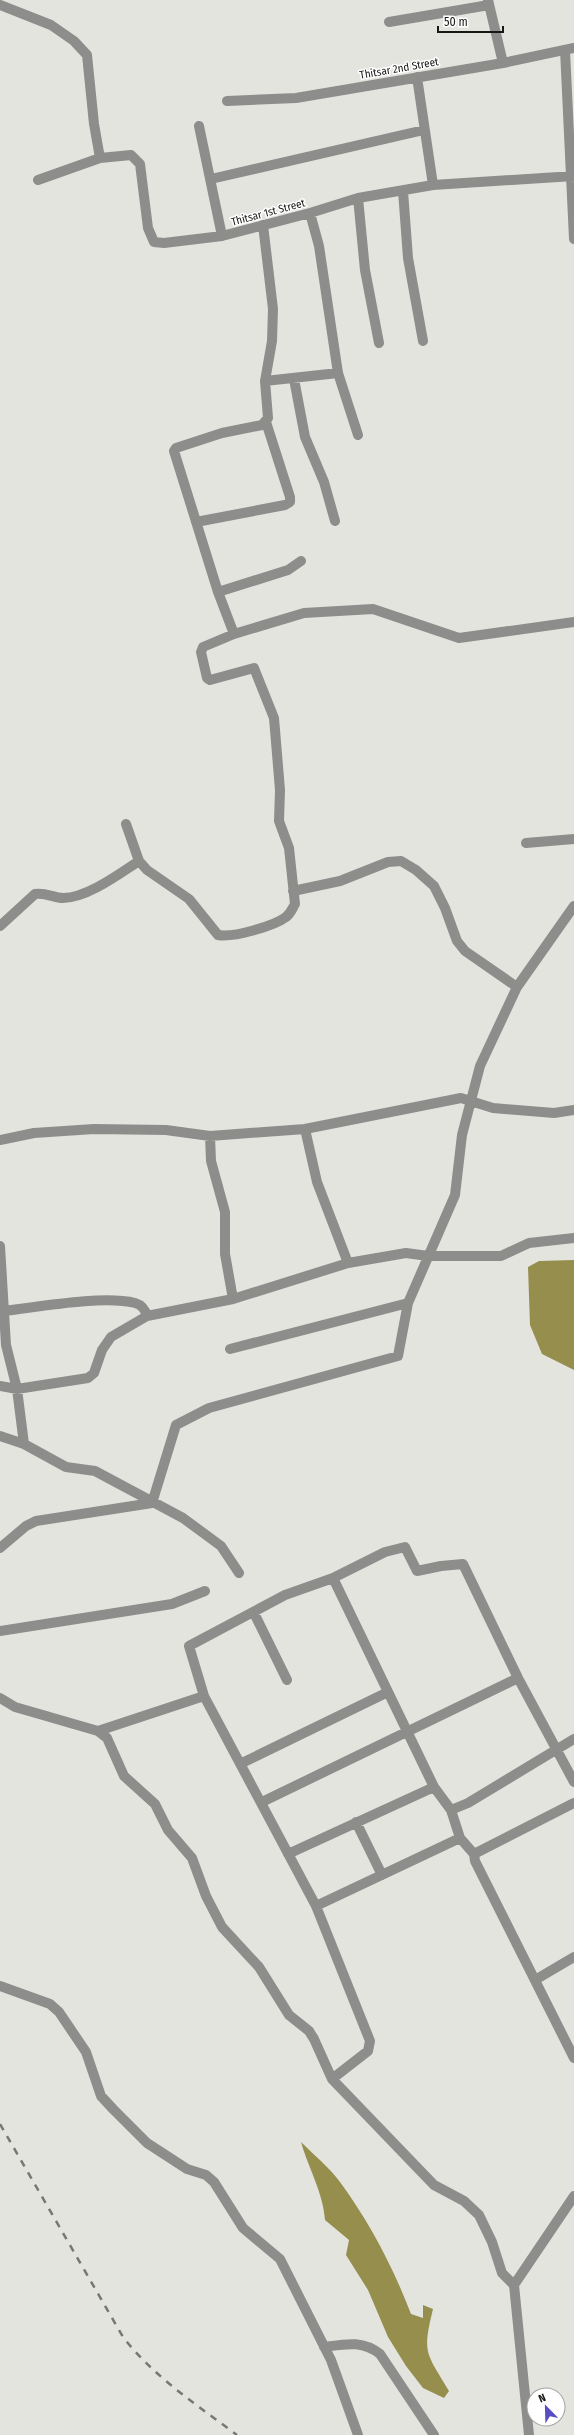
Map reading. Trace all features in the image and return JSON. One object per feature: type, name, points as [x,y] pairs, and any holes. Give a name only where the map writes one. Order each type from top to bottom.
[{"type":"street","points":[[389,22],[488,2],[503,62]]},
{"type":"street","points":[[0,5],[51,25],[74,41],[88,55],[94,124],[100,158]]},
{"type":"street","points":[[570,49],[574,239]]},
{"type":"street","name":"Thitsar 2nd Street","points":[[228,101],[296,98],[570,49]]},
{"type":"street","points":[[418,77],[424,130],[433,185]]},
{"type":"street","points":[[199,126],[222,236]]},
{"type":"street","points":[[211,179],[424,130]]},
{"type":"street","name":"Thitsar 1st Street","points":[[38,180],[100,158],[131,155],[140,164],[148,228],[154,242],[164,243],[222,236],[310,213],[358,198],[433,185],[572,177]]},
{"type":"street","points":[[403,191],[408,258],[423,341]]},
{"type":"street","points":[[358,198],[365,270],[379,343]]},
{"type":"street","points":[[310,213],[319,246],[338,373],[358,435]]},
{"type":"street","points":[[196,522],[285,506],[290,502],[290,497],[266,422],[268,418],[265,381],[272,342],[273,309],[262,225]]},
{"type":"street","points":[[265,381],[338,373]]},
{"type":"street","points":[[294,379],[305,437],[324,482],[335,521]]},
{"type":"street","points":[[234,634],[218,592],[174,451],[176,448],[222,433],[266,422]]},
{"type":"street","points":[[218,592],[288,570],[301,561]]},
{"type":"street","points":[[126,824],[140,861],[147,870],[189,899],[213,931],[225,937],[251,931],[285,918],[294,904],[289,848],[279,821],[280,790],[274,718],[256,671],[251,667],[210,680],[205,671],[201,652],[203,647],[234,634],[304,613],[373,609],[459,638],[574,622]]},
{"type":"street","points":[[526,843],[574,839]]},
{"type":"street","points":[[0,926],[35,894],[63,898],[77,896],[108,881],[140,861]]},
{"type":"street","points":[[293,892],[340,881],[388,862],[401,861],[416,870],[434,886],[445,908],[457,941],[464,950],[517,987]]},
{"type":"street","points":[[152,1503],[176,1424],[181,1420],[209,1408],[394,1358],[400,1353],[408,1303],[455,1195],[462,1134],[480,1066],[517,987],[573,909]]},
{"type":"street","points":[[0,1140],[34,1133],[94,1129],[166,1130],[210,1136],[305,1129],[461,1098],[494,1108],[554,1113],[574,1110]]},
{"type":"street","points":[[305,1129],[317,1182],[336,1227],[348,1263]]},
{"type":"street","points":[[210,1136],[211,1161],[225,1212],[225,1254],[233,1299]]},
{"type":"street","points":[[0,1386],[17,1389],[88,1378],[94,1373],[102,1350],[111,1337],[147,1316],[233,1299],[348,1263],[406,1253],[428,1256],[501,1256],[529,1243],[574,1238]]},
{"type":"street","points":[[0,1246],[6,1345],[17,1389],[24,1444]]},
{"type":"street","points":[[4,1311],[67,1303],[112,1302],[134,1303],[141,1306],[147,1316]]},
{"type":"street","points":[[230,1349],[408,1303]]},
{"type":"street","points":[[0,1436],[24,1444],[66,1467],[95,1471],[152,1503],[184,1518],[221,1546],[239,1573]]},
{"type":"street","points":[[0,1548],[26,1526],[36,1521],[152,1503]]},
{"type":"street","points":[[332,2079],[368,2050],[370,2040],[316,1906],[242,1763],[204,1696],[189,1646],[254,1613],[285,1595],[333,1578],[386,1552],[404,1547],[417,1571],[441,1566],[463,1564],[518,1678],[574,1782]]},
{"type":"street","points":[[333,1578],[434,1787],[451,1810],[460,1838],[474,1854],[482,1874],[574,2058]]},
{"type":"street","points":[[0,1631],[172,1604],[206,1591]]},
{"type":"street","points":[[254,1613],[287,1680]]},
{"type":"street","points":[[262,1802],[518,1678]]},
{"type":"street","points":[[242,1763],[388,1692]]},
{"type":"street","points":[[98,1731],[204,1696]]},
{"type":"street","points":[[0,1698],[15,1706],[98,1731],[107,1738],[124,1776],[155,1804],[168,1830],[192,1858],[206,1896],[222,1927],[259,1967],[289,2016],[309,2031],[332,2079],[434,2185],[464,2201],[479,2215],[492,2242],[502,2273],[514,2285],[529,2435]]},
{"type":"street","points":[[451,1810],[468,1803],[574,1739]]},
{"type":"street","points":[[288,1854],[434,1787]]},
{"type":"street","points":[[474,1854],[574,1803]]},
{"type":"street","points":[[356,1822],[382,1874]]},
{"type":"street","points":[[316,1906],[460,1838]]},
{"type":"street","points":[[535,1980],[574,1957]]},
{"type":"street","points":[[0,1986],[50,2004],[59,2012],[86,2052],[101,2096],[147,2143],[187,2170],[206,2175],[214,2182],[243,2228],[280,2259],[324,2347],[358,2435]]},
{"type":"street","points":[[514,2285],[574,2196]]},
{"type":"street","points":[[324,2347],[355,2342],[372,2348],[380,2354],[434,2435]]},
{"type":"shaded area","points":[[574,1260],[574,1370],[542,1354],[530,1325],[528,1267],[539,1261]]},
{"type":"shaded area","points":[[301,2142],[336,2177],[361,2213],[389,2262],[411,2314],[423,2318],[423,2305],[433,2309],[427,2344],[431,2360],[449,2391],[444,2398],[423,2388],[406,2366],[388,2337],[368,2290],[346,2255],[349,2240],[325,2220],[319,2190]]},
{"type":"railway","points":[[0,2124],[123,2337],[162,2378],[237,2435]]}]
